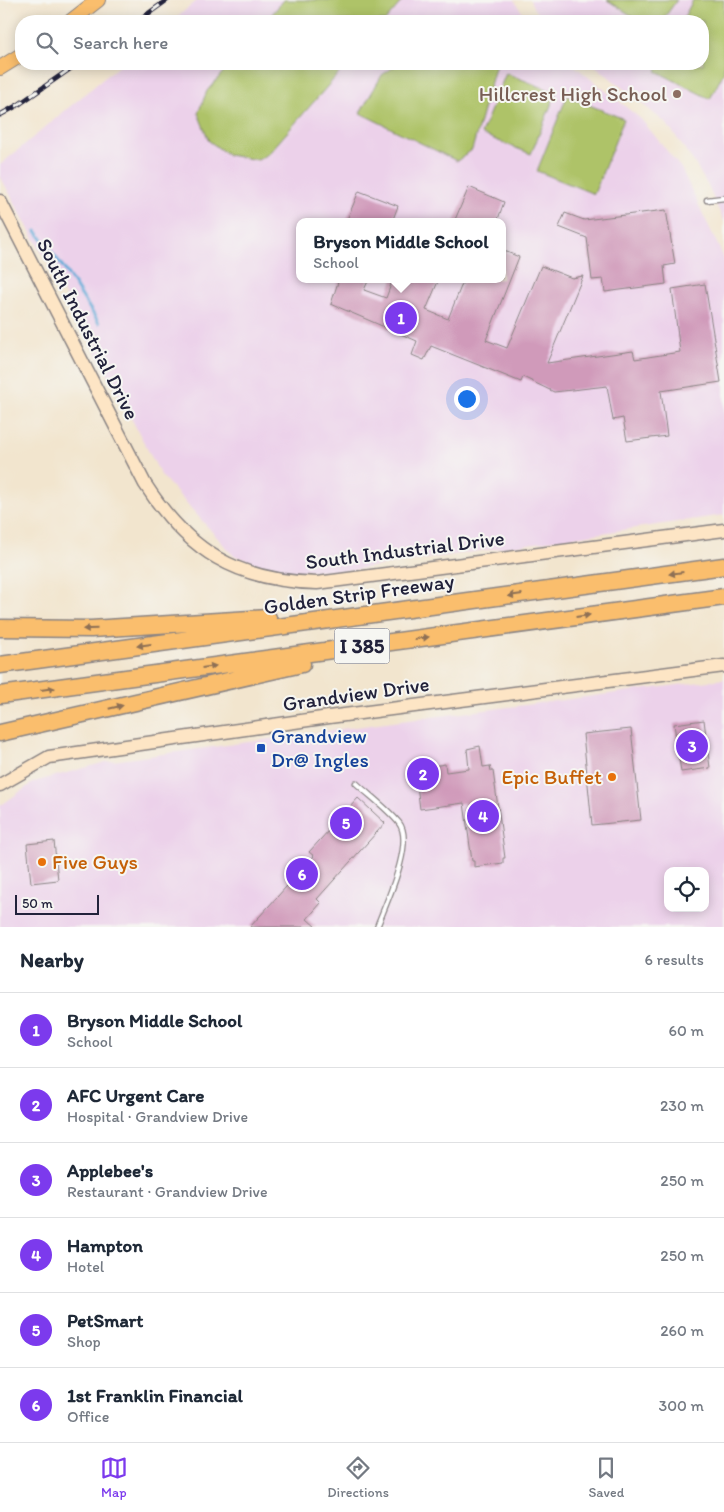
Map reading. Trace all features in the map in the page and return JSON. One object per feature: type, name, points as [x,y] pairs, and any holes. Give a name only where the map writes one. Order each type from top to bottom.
[{"type":"highway","name":"Golden Strip Freeway","points":[[0,665],[724,566]]},
{"type":"highway","name":"I 385","points":[[0,695],[724,597]]},
{"type":"highway","points":[[0,628],[91,629],[400,610]]},
{"type":"highway","points":[[0,733],[401,641]]},
{"type":"main road","points":[[79,15],[98,0]]},
{"type":"main road","points":[[0,68],[15,59]]},
{"type":"street","name":"South Industrial Drive","points":[[0,201],[123,443],[160,508],[185,535],[208,553],[236,568],[282,581],[317,583],[724,530]]},
{"type":"street","name":"Grandview Drive","points":[[0,785],[49,757],[329,717],[724,666]]},
{"type":"lane","points":[[707,200],[724,198]]},
{"type":"lane","points":[[356,783],[401,824],[405,840],[403,854],[377,927]]},
{"type":"shaded area","points":[[198,0],[514,0],[524,15],[179,15]]},
{"type":"shaded area","name":"Hillcrest High School","points":[[530,0],[724,0],[724,222],[708,186],[694,162],[667,124],[600,70],[709,70],[709,15],[540,15]]},
{"type":"shaded area","points":[[114,70],[580,70],[641,119],[681,168],[724,260],[724,515],[344,571],[278,572],[233,555],[161,475],[0,176],[0,165]]},
{"type":"shaded area","points":[[724,679],[724,927],[0,927],[0,806],[34,782],[106,762]]},
{"type":"green space","points":[[284,0],[403,0],[390,15],[271,15]]},
{"type":"green space","points":[[607,0],[677,0],[666,15],[631,15]]},
{"type":"green space","points":[[693,0],[724,0],[724,72],[710,99],[656,71],[709,70],[709,15],[685,15]]},
{"type":"green space","points":[[225,70],[342,70],[269,153],[258,160],[228,155],[209,141],[198,113],[207,91]]},
{"type":"green space","points":[[389,70],[494,70],[472,150],[457,161],[360,113],[382,75]]},
{"type":"green space","points":[[506,73],[556,93],[531,154],[481,134]]},
{"type":"green space","points":[[567,96],[624,119],[594,194],[537,171]]},
{"type":"building","points":[[469,187],[504,202],[498,218],[456,218]]},
{"type":"building","points":[[359,191],[398,206],[394,218],[348,218]]},
{"type":"building","points":[[666,210],[675,264],[664,266],[666,284],[605,292],[603,279],[592,280],[587,238],[559,227],[565,213],[584,220]]},
{"type":"building","points":[[506,252],[519,257],[486,340],[507,348],[541,266],[572,278],[583,276],[547,363],[633,351],[635,359],[680,352],[672,289],[705,284],[721,382],[661,391],[667,436],[627,441],[623,418],[613,420],[607,386],[554,392],[523,377],[521,382],[431,346],[424,360],[412,355],[417,341],[331,304],[338,283],[367,283],[364,290],[386,298],[392,283],[437,283],[426,310],[448,319],[462,283],[506,283]]},
{"type":"building","points":[[704,720],[710,768],[681,772],[674,724]]},
{"type":"building","name":"Epic Buffet","points":[[631,729],[641,820],[592,825],[583,734]]},
{"type":"building","points":[[480,746],[483,767],[490,766],[491,771],[493,771],[505,858],[503,858],[503,863],[474,867],[464,803],[420,809],[415,769],[445,764],[446,772],[469,769],[467,749]]},
{"type":"building","points":[[358,798],[385,823],[317,899],[321,903],[307,919],[316,927],[250,927],[314,856],[309,852],[330,829],[335,833],[354,811],[350,807]]},
{"type":"building","name":"Five Guys","points":[[54,841],[58,880],[31,883],[27,844]]},
{"type":"waterway","points":[[36,231],[63,267],[99,323]]},
{"type":"railway","points":[[146,15],[167,0]]},
{"type":"railway","points":[[0,115],[18,105],[68,70]]},
{"type":"place","name":"Hillcrest High School","points":[[677,94]]},
{"type":"place","name":"Bryson Middle School","points":[[401,318]]},
{"type":"place","name":"Applebee's","points":[[692,746]]},
{"type":"place","name":"Grandview Dr@ Ingles","points":[[261,748]]},
{"type":"place","name":"AFC Urgent Care","points":[[423,774]]},
{"type":"place","name":"Epic Buffet","points":[[612,777]]},
{"type":"place","name":"Hampton","points":[[483,816]]},
{"type":"place","name":"PetSmart","points":[[346,823]]},
{"type":"place","name":"Five Guys","points":[[42,862]]},
{"type":"place","name":"1st Franklin Financial","points":[[302,874]]}]
